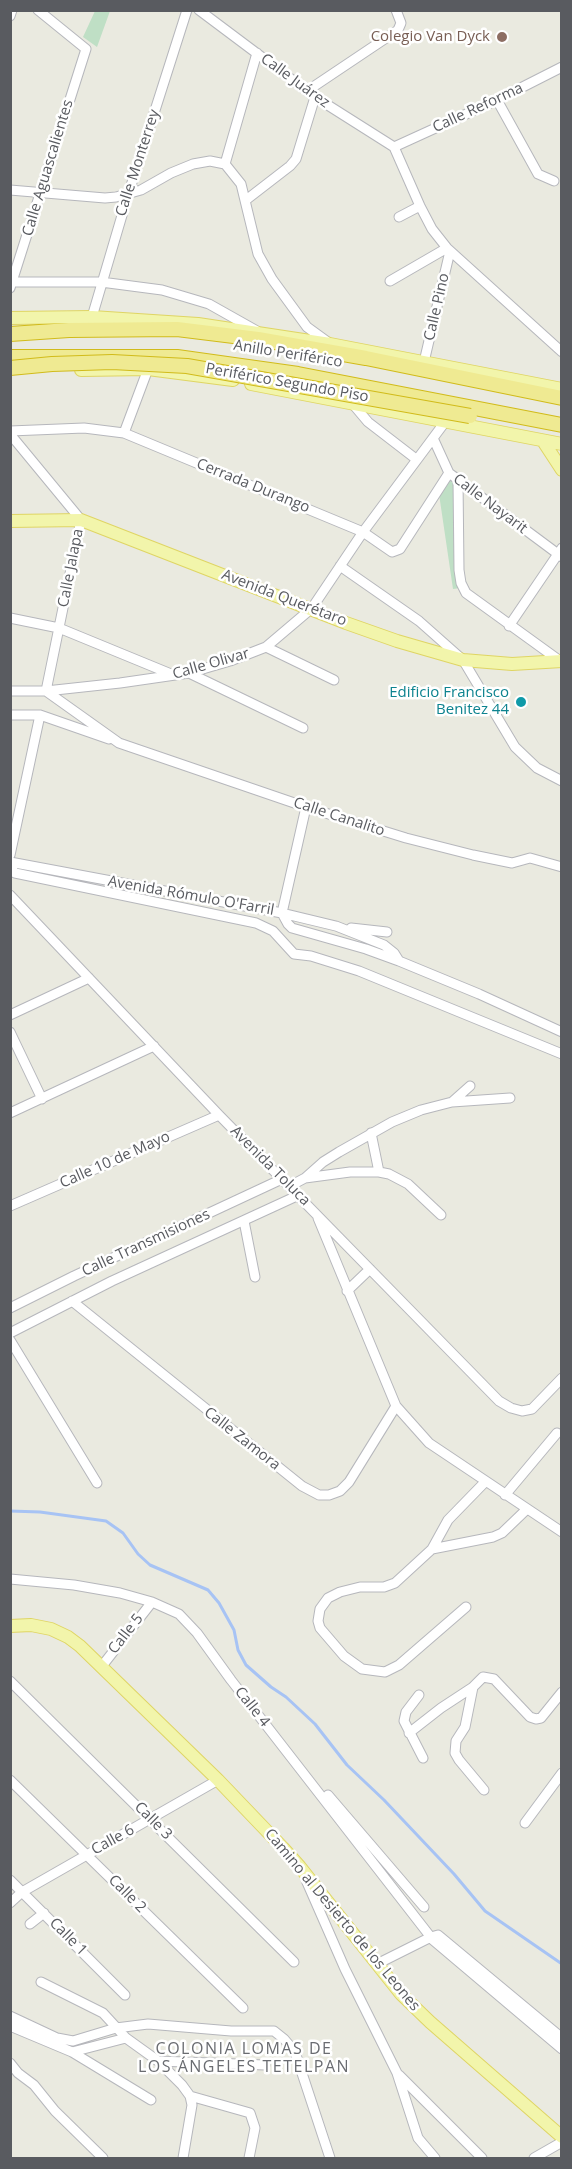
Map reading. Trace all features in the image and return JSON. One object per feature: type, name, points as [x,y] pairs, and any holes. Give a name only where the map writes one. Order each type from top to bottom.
[{"type":"highway","points":[[10,334],[69,330],[189,331],[258,339],[366,358],[561,398]]},
{"type":"highway","name":"Anillo Periférico","points":[[10,338],[55,335],[150,336],[263,348],[561,406]]},
{"type":"highway","name":"Anillo Periférico","points":[[10,357],[177,357],[298,374],[561,425]]},
{"type":"highway","name":"Periférico Segundo Piso","points":[[10,368],[112,362],[187,366],[561,434]]},
{"type":"highway","points":[[388,411],[425,397]]},
{"type":"main road","points":[[10,318],[92,317],[198,324],[330,344],[561,389]]},
{"type":"main road","points":[[10,373],[148,369],[237,381],[561,444]]},
{"type":"main road","points":[[543,441],[561,470]]},
{"type":"main road","name":"Avenida Querétaro","points":[[10,521],[81,520],[398,641],[463,660],[512,664],[561,661]]},
{"type":"main road","name":"Camino al Desierto de los Leones","points":[[10,1626],[31,1625],[51,1629],[74,1641],[102,1666],[218,1780],[300,1867],[401,1994],[561,2137]]},
{"type":"street","points":[[10,16],[12,10]]},
{"type":"street","name":"Calle Aguascalientes","points":[[11,284],[42,193],[86,49],[38,10]]},
{"type":"street","name":"Calle Monterrey","points":[[92,317],[187,10]]},
{"type":"street","name":"Calle Juárez","points":[[199,10],[311,94],[394,147]]},
{"type":"street","points":[[246,200],[296,159],[311,94],[398,30],[401,23],[396,10]]},
{"type":"street","points":[[225,164],[257,53]]},
{"type":"street","name":"Calle Reforma","points":[[394,147],[497,100],[561,67]]},
{"type":"street","points":[[497,100],[538,174],[554,181]]},
{"type":"street","points":[[394,147],[432,229],[448,250],[561,352]]},
{"type":"street","points":[[10,190],[105,198],[128,195],[193,164],[210,161],[225,164],[241,184],[258,254],[272,279],[307,327],[330,344]]},
{"type":"street","points":[[399,217],[420,206]]},
{"type":"street","points":[[390,281],[448,250]]},
{"type":"street","name":"Calle Pino","points":[[424,362],[448,250]]},
{"type":"street","points":[[11,284],[101,282],[162,290],[209,304],[259,332]]},
{"type":"street","points":[[124,433],[148,369]]},
{"type":"street","points":[[352,403],[368,422],[416,459]]},
{"type":"street","name":"Calle Olivar","points":[[10,691],[46,691],[189,673],[266,647],[312,608],[363,532],[445,422]]},
{"type":"street","name":"Cerrada Durango","points":[[10,432],[84,428],[124,433],[363,532],[392,552],[397,552],[449,473]]},
{"type":"street","name":"Calle Jalapa","points":[[10,432],[81,520],[46,691]]},
{"type":"street","name":"Calle Nayarit","points":[[433,438],[449,473],[560,553]]},
{"type":"street","points":[[458,480],[459,570],[461,583],[466,593],[509,626],[561,661]]},
{"type":"street","points":[[509,626],[560,553]]},
{"type":"street","points":[[340,566],[419,621],[463,660],[515,747],[537,768],[561,781]]},
{"type":"street","points":[[10,618],[59,628],[173,675]]},
{"type":"street","points":[[266,647],[334,680]]},
{"type":"street","points":[[189,673],[303,728]]},
{"type":"street","name":"Calle Canalito","points":[[46,691],[119,743]]},
{"type":"street","points":[[10,715],[40,715],[10,855]]},
{"type":"street","name":"Calle Canalito","points":[[40,715],[306,807],[406,838],[512,864],[530,858],[561,867]]},
{"type":"street","points":[[306,807],[282,913],[336,926],[387,932]]},
{"type":"street","points":[[10,865],[15,873],[256,922],[273,931],[294,954],[311,956],[359,971],[561,1054]]},
{"type":"street","name":"Avenida Rómulo O'Farril","points":[[10,865],[282,913],[292,928],[399,961],[479,994],[561,1032]]},
{"type":"street","name":"Avenida Toluca","points":[[10,895],[316,1213],[396,1407],[429,1443],[561,1532]]},
{"type":"street","points":[[336,926],[384,945],[394,953],[399,961]]},
{"type":"street","points":[[10,1015],[89,978]]},
{"type":"street","points":[[10,1032],[42,1099]]},
{"type":"street","points":[[10,1113],[154,1046]]},
{"type":"street","points":[[452,1102],[470,1086]]},
{"type":"street","points":[[290,1186],[305,1178],[323,1162],[371,1133],[421,1110],[452,1102],[510,1098]]},
{"type":"street","name":"Calle 10 de Mayo","points":[[10,1206],[219,1114]]},
{"type":"street","points":[[371,1133],[379,1172]]},
{"type":"street","points":[[305,1178],[350,1172],[379,1172],[399,1178],[408,1184],[441,1215]]},
{"type":"street","name":"Calle Transmisiones","points":[[10,1308],[282,1179]]},
{"type":"street","name":"Calle Transmisiones","points":[[10,1333],[72,1301],[299,1195]]},
{"type":"street","points":[[316,1213],[499,1401],[522,1412],[532,1409],[561,1378]]},
{"type":"street","points":[[244,1221],[255,1277]]},
{"type":"street","points":[[347,1291],[370,1269]]},
{"type":"street","name":"Calle Zamora","points":[[72,1301],[293,1479],[319,1495],[329,1495],[340,1491],[349,1482],[396,1407]]},
{"type":"street","points":[[12,1344],[97,1483]]},
{"type":"street","points":[[506,1495],[557,1433]]},
{"type":"street","points":[[466,1607],[399,1665],[385,1672],[362,1669],[344,1656],[320,1628],[318,1621],[320,1609],[328,1598],[340,1592],[360,1587],[384,1587],[394,1583],[432,1549],[448,1520],[485,1482]]},
{"type":"street","points":[[432,1549],[493,1538],[502,1533],[527,1509]]},
{"type":"street","name":"Calle 4","points":[[10,1578],[74,1585],[152,1602],[179,1614],[197,1633],[430,1937],[561,2049]]},
{"type":"street","name":"Calle 5","points":[[102,1666],[152,1602]]},
{"type":"street","points":[[409,1733],[473,1687],[483,1677],[494,1678],[530,1717],[536,1719],[541,1718],[561,1692]]},
{"type":"street","name":"Calle 3","points":[[10,1682],[294,1962]]},
{"type":"street","points":[[473,1687],[465,1727],[456,1742],[456,1753],[459,1760],[484,1790]]},
{"type":"street","points":[[419,1695],[406,1712],[404,1721],[423,1758]]},
{"type":"street","points":[[525,1823],[561,1773]]},
{"type":"street","name":"Calle 2","points":[[10,1780],[243,2008]]},
{"type":"street","name":"Calle 6","points":[[10,1903],[21,1892],[218,1780]]},
{"type":"street","points":[[316,1789],[327,1794],[424,1907]]},
{"type":"street","points":[[300,1867],[345,1969],[397,2073],[418,2138],[435,2158]]},
{"type":"street","name":"Calle 1","points":[[10,1880],[125,1995]]},
{"type":"street","points":[[30,1924],[44,1913]]},
{"type":"street","name":"Calle 4","points":[[430,1937],[438,1935],[446,1940],[561,2038]]},
{"type":"street","points":[[377,1964],[430,1937]]},
{"type":"street","points":[[41,1982],[103,2013],[126,2038],[158,2061],[182,2085],[190,2096],[192,2104],[183,2158]]},
{"type":"street","points":[[10,2016],[65,2040],[80,2039],[116,2028],[148,2024],[231,2031],[274,2031],[295,2052],[330,2158]]},
{"type":"street","points":[[72,2052],[126,2038],[137,2025]]},
{"type":"street","points":[[10,2026],[72,2052],[151,2100]]},
{"type":"street","points":[[158,2061],[265,2066]]},
{"type":"street","points":[[10,2063],[103,2158]]},
{"type":"street","points":[[397,2073],[482,2158]]},
{"type":"street","points":[[190,2096],[250,2113],[255,2128],[249,2158]]},
{"type":"street","points":[[534,2158],[561,2142]]},
{"type":"green space","points":[[95,11],[110,11],[97,47],[83,37]]},
{"type":"green space","points":[[456,471],[461,482],[464,575],[468,587],[453,589],[439,494]]},
{"type":"waterway","points":[[10,1511],[40,1512],[106,1521],[123,1533],[138,1554],[150,1565],[208,1590],[219,1603],[234,1630],[238,1650],[246,1665],[315,1724],[347,1765],[384,1800],[454,1874],[485,1911],[562,1964]]},
{"type":"place","name":"Colegio Van Dyck","points":[[502,37]]},
{"type":"place","name":"Edificio Francisco Benitez 44","points":[[521,702]]},
{"type":"district","name":"COLONIA LOMAS DE LOS ÁNGELES TETELPAN","points":[[244,2058]]}]
